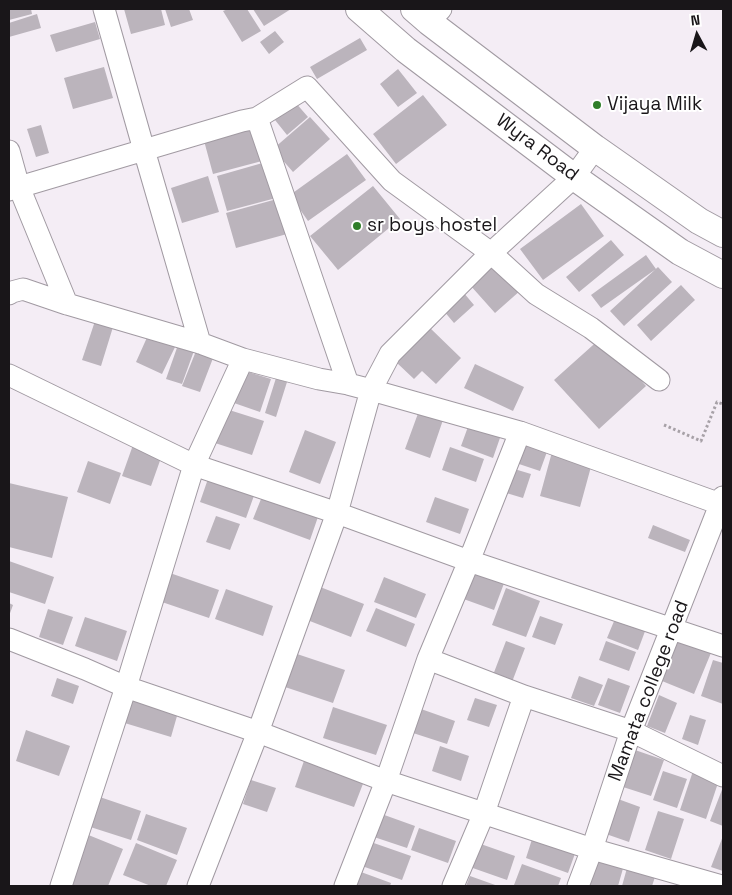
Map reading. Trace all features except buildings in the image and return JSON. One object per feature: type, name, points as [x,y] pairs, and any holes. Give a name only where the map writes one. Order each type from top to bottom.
[{"type":"main road","name":"Wyra Road","points":[[359,9],[406,50],[574,177],[680,252],[723,275]]},
{"type":"main road","name":"Wyra Road","points":[[428,13],[595,148],[699,221],[723,234]]},
{"type":"main road","points":[[680,252],[699,221]]},
{"type":"street","points":[[104,9],[200,343]]},
{"type":"street","points":[[14,188],[257,118],[308,87],[392,181],[491,253],[536,294],[591,328],[659,380]]},
{"type":"street","points":[[257,118],[348,384]]},
{"type":"street","points":[[198,886],[258,732],[337,513],[371,390],[390,354],[491,253],[574,177],[595,148]]},
{"type":"street","points":[[9,151],[14,188],[67,304]]},
{"type":"street","points":[[9,294],[22,289],[200,343],[243,359],[371,390],[520,432],[722,502]]},
{"type":"street","points":[[61,886],[126,688],[194,465],[243,359]]},
{"type":"street","points":[[9,375],[194,465],[337,513],[469,561],[723,646]]},
{"type":"street","points":[[345,886],[386,781],[428,659],[520,432]]},
{"type":"street","name":"Mamata college road","points":[[578,886],[631,731],[722,502]]},
{"type":"street","points":[[9,639],[126,688],[258,732],[386,781],[592,848],[722,886]]},
{"type":"street","points":[[428,659],[524,696],[631,731],[723,776]]},
{"type":"street","points":[[453,886],[484,813],[524,696]]},
{"type":"path","points":[[664,426],[701,441],[717,402],[723,404]]},
{"type":"place","name":"Vijaya Milk","points":[[597,105]]},
{"type":"place","name":"sr boys hostel","points":[[357,226]]}]
